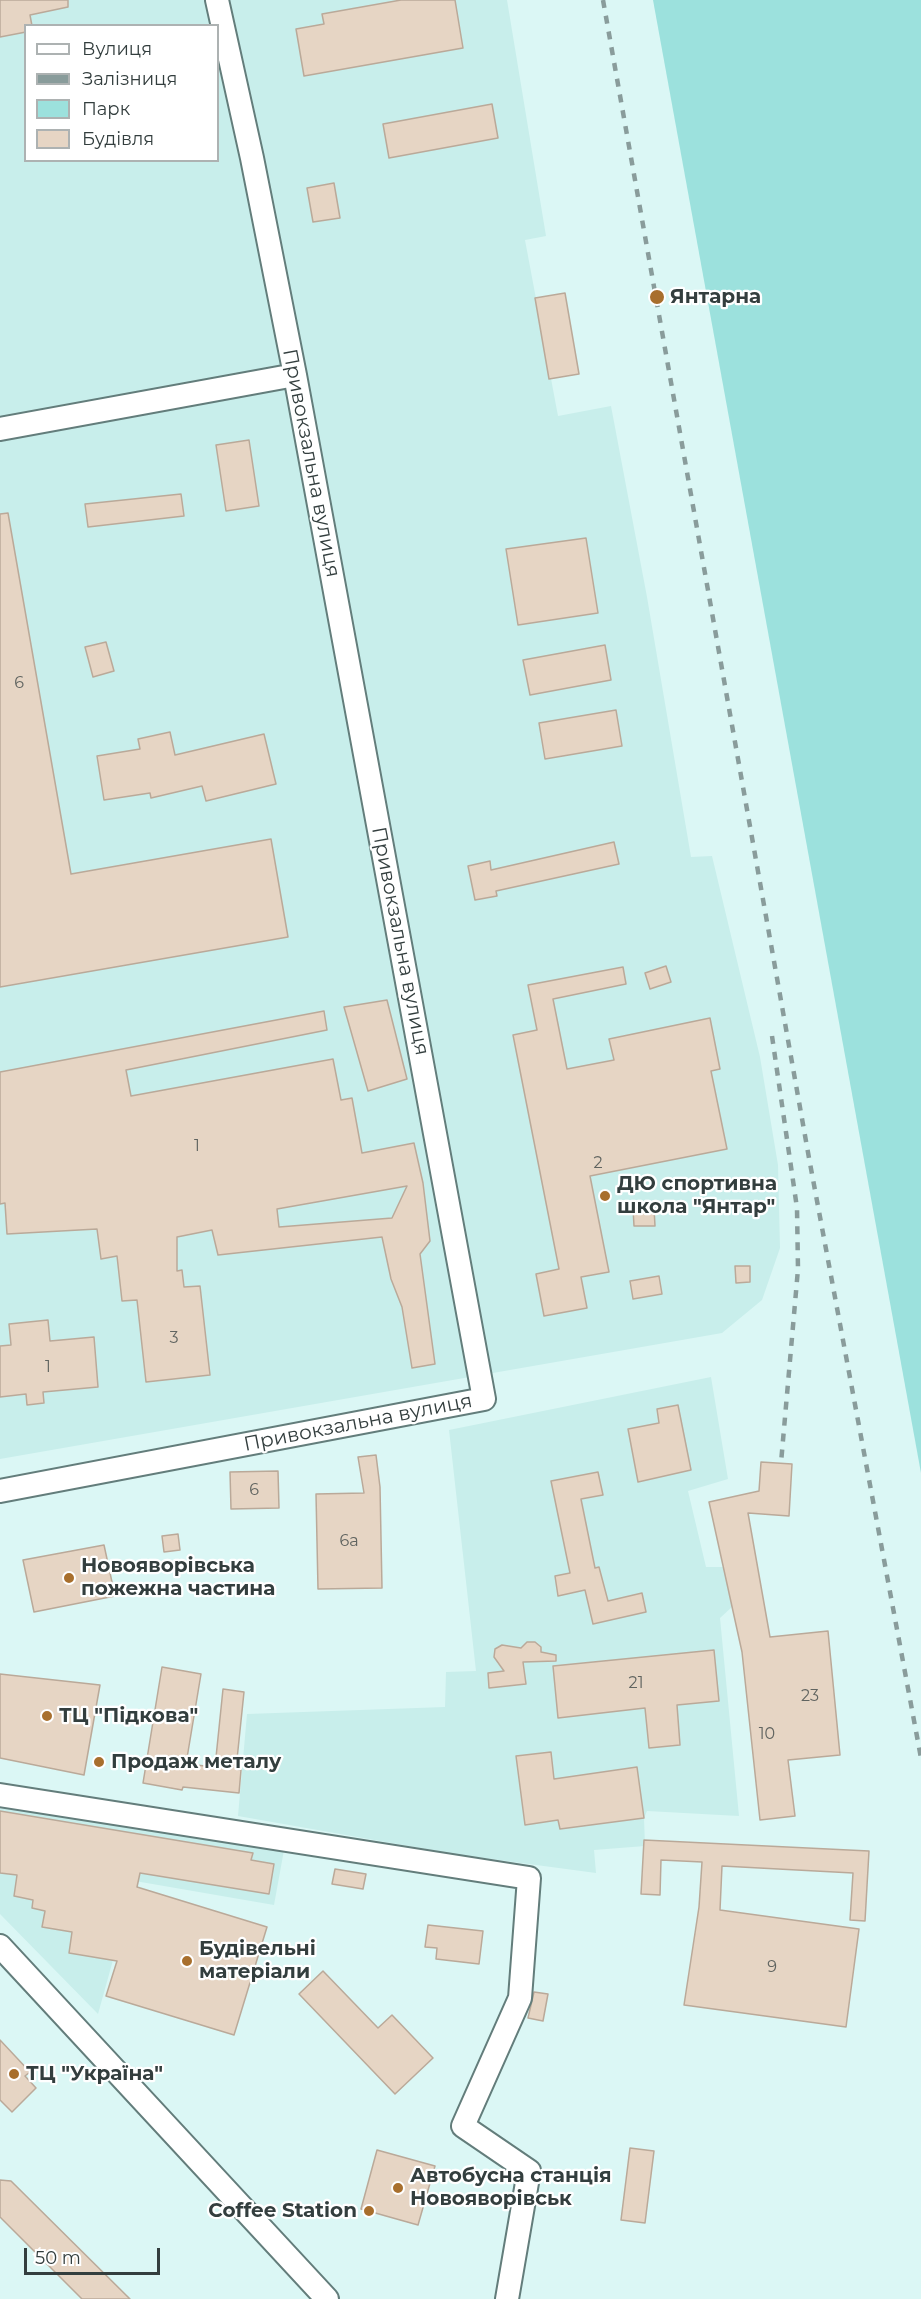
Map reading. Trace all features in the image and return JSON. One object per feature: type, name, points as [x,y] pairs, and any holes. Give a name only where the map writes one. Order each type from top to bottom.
[{"type":"street","name":"Привокзальна вулиця","points":[[0,1491],[484,1399],[295,375],[252,158],[217,0]]},
{"type":"street","points":[[0,429],[295,375]]},
{"type":"street","points":[[0,1795],[529,1878],[520,1998],[463,2126],[529,2171],[507,2299]]},
{"type":"street","points":[[0,1946],[327,2299]]},
{"type":"shaded area","points":[[0,0],[507,0],[546,236],[525,240],[558,416],[611,406],[647,597],[691,857],[712,856],[760,1057],[778,1165],[780,1248],[762,1300],[722,1333],[0,1459]]},
{"type":"shaded area","points":[[711,1377],[728,1479],[688,1491],[706,1567],[727,1567],[733,1606],[720,1618],[739,1816],[647,1811],[644,1818],[645,1846],[594,1850],[596,1873],[454,1854],[238,1816],[247,1714],[445,1707],[446,1672],[476,1671],[449,1430]]},
{"type":"shaded area","points":[[0,1808],[284,1850],[274,1905],[135,1881],[98,2014],[0,1914]]},
{"type":"green space","points":[[653,0],[921,0],[921,1473]]},
{"type":"building","points":[[0,0],[68,0],[68,7],[30,15],[32,24],[24,24],[24,32],[0,37]]},
{"type":"building","points":[[401,0],[455,0],[463,48],[304,76],[296,29],[324,24],[322,14]]},
{"type":"building","points":[[492,104],[498,138],[389,158],[383,124]]},
{"type":"building","points":[[334,183],[340,218],[313,222],[307,188]]},
{"type":"building","points":[[565,293],[579,374],[549,379],[535,298]]},
{"type":"building","points":[[249,440],[259,506],[226,511],[216,445]]},
{"type":"building","points":[[181,494],[184,516],[88,527],[85,504]]},
{"type":"building","points":[[8,513],[71,874],[271,839],[288,937],[0,987],[0,514]]},
{"type":"building","points":[[586,538],[598,613],[518,625],[506,549]]},
{"type":"building","points":[[106,642],[114,671],[93,677],[85,647]]},
{"type":"building","points":[[605,645],[611,680],[530,695],[523,660]]},
{"type":"building","points":[[616,710],[622,746],[545,759],[539,723]]},
{"type":"building","points":[[170,732],[175,755],[264,734],[276,784],[206,801],[202,786],[151,798],[150,793],[104,800],[97,756],[140,749],[138,739]]},
{"type":"building","points":[[614,842],[619,864],[496,891],[497,896],[475,900],[468,866],[490,861],[491,870]]},
{"type":"building","points":[[666,966],[671,982],[650,989],[645,973]]},
{"type":"building","points":[[623,967],[626,984],[553,999],[567,1069],[614,1060],[609,1039],[710,1018],[720,1069],[711,1071],[727,1149],[590,1176],[609,1272],[581,1277],[587,1308],[544,1316],[536,1274],[559,1269],[513,1035],[537,1030],[528,985]]},
{"type":"building","points":[[387,1000],[407,1079],[368,1091],[344,1007]]},
{"type":"building","points":[[324,1011],[327,1030],[126,1070],[131,1096],[333,1059],[341,1100],[352,1098],[362,1153],[414,1143],[423,1183],[430,1241],[420,1254],[435,1364],[412,1368],[402,1307],[391,1279],[382,1237],[218,1255],[212,1230],[177,1237],[177,1271],[182,1270],[184,1287],[200,1286],[210,1375],[146,1382],[137,1300],[122,1301],[117,1256],[101,1259],[97,1229],[7,1234],[5,1203],[0,1204],[0,1072]],"holes":[[[407,1186],[392,1218],[279,1227],[277,1209]]]},
{"type":"building","points":[[633,1208],[654,1208],[655,1226],[634,1226]]},
{"type":"building","points":[[735,1266],[750,1266],[750,1282],[736,1283]]},
{"type":"building","points":[[659,1276],[662,1294],[633,1299],[630,1281]]},
{"type":"building","points":[[48,1320],[50,1341],[94,1337],[98,1387],[43,1392],[44,1403],[27,1405],[26,1394],[0,1397],[0,1346],[11,1345],[9,1324]]},
{"type":"building","points":[[678,1405],[691,1470],[638,1482],[628,1429],[659,1423],[657,1409]]},
{"type":"building","points":[[376,1455],[380,1487],[382,1588],[318,1589],[316,1494],[364,1493],[358,1457]]},
{"type":"building","points":[[761,1462],[792,1464],[789,1516],[748,1513],[770,1637],[828,1631],[840,1755],[788,1760],[795,1816],[760,1820],[742,1652],[709,1502],[759,1491]]},
{"type":"building","points":[[278,1471],[279,1508],[231,1509],[230,1472]]},
{"type":"building","points":[[598,1472],[603,1495],[581,1499],[595,1568],[599,1567],[608,1601],[642,1593],[646,1612],[593,1624],[585,1590],[558,1596],[555,1576],[570,1573],[551,1481]]},
{"type":"building","points":[[178,1534],[180,1550],[164,1552],[162,1536]]},
{"type":"building","name":"Новояворівська пожежна частина","points":[[104,1545],[115,1596],[34,1612],[23,1560]]},
{"type":"building","points":[[527,1642],[535,1642],[541,1647],[541,1652],[556,1655],[556,1661],[523,1662],[526,1684],[489,1688],[488,1673],[504,1671],[494,1657],[495,1649],[502,1645],[521,1648]]},
{"type":"building","points":[[714,1650],[719,1701],[677,1705],[680,1745],[649,1748],[645,1708],[558,1718],[553,1666]]},
{"type":"building","points":[[162,1667],[201,1674],[186,1764],[215,1767],[223,1689],[244,1692],[236,1769],[241,1770],[239,1793],[183,1787],[182,1790],[143,1783]]},
{"type":"building","name":"ТЦ \"Підкова\"","points":[[0,1674],[100,1685],[84,1775],[0,1758]]},
{"type":"building","points":[[551,1752],[554,1779],[637,1767],[644,1818],[560,1829],[558,1820],[525,1825],[516,1756]]},
{"type":"building","points":[[0,1811],[253,1853],[251,1860],[274,1864],[269,1894],[140,1873],[137,1887],[267,1927],[234,2035],[106,1996],[117,1961],[69,1953],[72,1932],[42,1927],[45,1911],[32,1908],[33,1900],[14,1896],[17,1875],[0,1873]]},
{"type":"building","points":[[644,1840],[869,1851],[865,1921],[850,1920],[853,1873],[722,1866],[720,1910],[859,1929],[846,2027],[684,2005],[699,1907],[702,1862],[661,1860],[660,1895],[641,1894]]},
{"type":"building","points":[[335,1869],[366,1874],[363,1889],[332,1884]]},
{"type":"building","points":[[428,1925],[483,1931],[479,1964],[436,1959],[437,1948],[425,1947]]},
{"type":"building","points":[[323,1971],[378,2028],[392,2015],[433,2058],[395,2094],[299,1994]]},
{"type":"building","points":[[534,1992],[548,1994],[543,2021],[528,2018]]},
{"type":"building","name":"ТЦ \"Україна\"","points":[[0,2040],[30,2072],[25,2076],[36,2088],[12,2112],[0,2100]]},
{"type":"building","points":[[630,2148],[654,2151],[645,2223],[621,2220]]},
{"type":"building","name":"Автобусна станція Новояворівськ","points":[[377,2150],[435,2166],[418,2225],[361,2209]]},
{"type":"building","points":[[0,2180],[11,2181],[130,2299],[82,2299],[0,2217]]},
{"type":"railway","points":[[603,0],[809,1158],[921,1758]]},
{"type":"railway","points":[[772,1036],[797,1208],[798,1269],[781,1463]]},
{"type":"place","name":"Янтарна","points":[[657,297]]},
{"type":"place","name":"ДЮ спортивна школа \"Янтар\"","points":[[605,1196]]},
{"type":"place","name":"Новояворівська пожежна частина","points":[[69,1578]]},
{"type":"place","name":"ТЦ \"Підкова\"","points":[[47,1716]]},
{"type":"place","name":"Продаж металу","points":[[99,1762]]},
{"type":"place","name":"Будівельні матеріали","points":[[187,1961]]},
{"type":"place","name":"ТЦ \"Україна\"","points":[[14,2074]]},
{"type":"place","name":"Автобусна станція Новояворівськ","points":[[398,2188]]},
{"type":"place","name":"Coffee Station","points":[[369,2211]]}]
